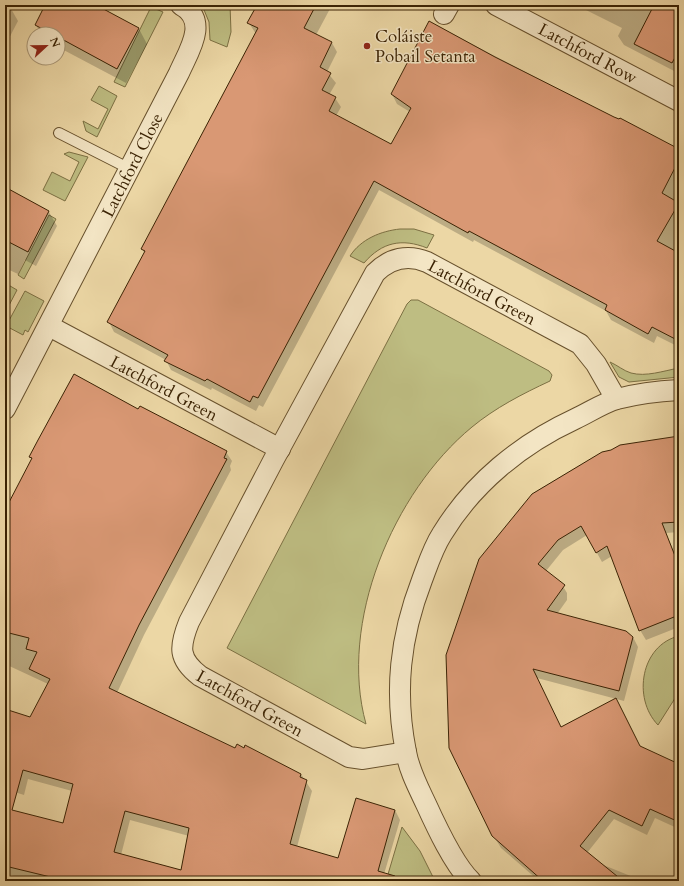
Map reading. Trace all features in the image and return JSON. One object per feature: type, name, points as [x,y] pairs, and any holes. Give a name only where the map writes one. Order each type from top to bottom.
[{"type":"street","name":"Latchford Close","points":[[5,409],[179,73],[196,35],[193,15],[181,5]]},
{"type":"street","name":"Latchford Row","points":[[496,5],[679,101]]},
{"type":"street","name":"Latchford Green","points":[[406,752],[363,759],[349,757],[200,676],[190,668],[183,659],[182,648],[189,622],[375,273],[390,261],[400,258],[417,258],[428,262],[580,344],[596,364],[616,399]]},
{"type":"street","name":"Latchford Green","points":[[49,326],[280,449]]},
{"type":"street","points":[[466,880],[415,782],[406,752],[400,686],[401,655],[408,619],[430,558],[441,535],[468,498],[509,459],[548,432],[616,399],[679,390]]},
{"type":"lane","points":[[59,133],[130,168]]},
{"type":"shaded area","points":[[202,5],[230,5],[231,32],[227,47],[210,40],[209,22]]},
{"type":"shaded area","points":[[151,7],[163,12],[125,87],[114,82]]},
{"type":"shaded area","points":[[99,86],[117,96],[97,137],[86,131],[83,121],[98,129],[108,109],[91,100]]},
{"type":"shaded area","points":[[69,152],[88,157],[65,201],[43,190],[52,172],[70,181],[79,162],[64,154]]},
{"type":"shaded area","points":[[49,215],[56,219],[24,279],[18,275]]},
{"type":"shaded area","points":[[400,229],[414,229],[434,235],[427,248],[409,243],[393,244],[378,250],[364,263],[350,256],[360,245],[372,237]]},
{"type":"shaded area","points":[[5,283],[17,290],[5,313]]},
{"type":"shaded area","points":[[25,291],[44,301],[28,332],[25,330],[23,335],[6,326]]},
{"type":"shaded area","points":[[411,300],[418,300],[549,371],[552,375],[550,381],[509,402],[472,427],[444,454],[418,487],[396,523],[379,562],[366,603],[360,644],[359,685],[366,724],[227,648],[407,304]]},
{"type":"shaded area","points":[[610,362],[628,372],[637,374],[655,373],[679,368],[679,377],[629,382],[619,377]]},
{"type":"shaded area","points":[[679,636],[679,692],[658,725],[650,714],[645,701],[643,687],[644,674],[649,661],[656,650],[666,641]]},
{"type":"shaded area","points":[[402,827],[420,851],[435,881],[386,881]]},
{"type":"building","points":[[45,5],[96,5],[139,28],[117,69],[66,41],[66,26],[35,25]]},
{"type":"building","points":[[257,5],[316,5],[304,28],[332,42],[320,67],[331,73],[322,90],[336,97],[329,111],[391,144],[411,108],[391,94],[429,21],[495,57],[614,117],[620,118],[679,149],[679,160],[662,193],[679,203],[657,241],[679,253],[679,341],[652,327],[648,334],[605,310],[607,305],[469,231],[468,233],[374,181],[258,398],[253,396],[250,402],[207,379],[205,381],[164,361],[168,355],[107,322],[145,251],[141,249],[258,28],[247,23]]},
{"type":"building","points":[[654,5],[679,5],[679,50],[672,63],[634,44]]},
{"type":"building","points":[[5,187],[49,211],[28,252],[5,240]]},
{"type":"building","points":[[74,374],[138,409],[140,406],[227,451],[224,458],[227,459],[139,625],[109,688],[235,748],[237,744],[244,748],[245,745],[301,774],[300,777],[307,780],[290,844],[338,858],[356,798],[395,810],[378,871],[395,876],[394,881],[67,881],[5,866],[5,709],[30,717],[50,679],[29,669],[37,652],[26,649],[29,638],[5,632],[5,510],[32,458],[29,457]],"holes":[[[23,770],[73,784],[63,823],[12,810]],[[125,811],[189,828],[181,870],[114,852]]]},
{"type":"building","points":[[679,436],[679,522],[662,523],[679,566],[679,615],[639,631],[607,546],[596,553],[581,526],[558,540],[538,564],[565,585],[547,610],[626,631],[633,637],[619,691],[533,669],[561,727],[616,698],[640,746],[679,764],[679,822],[650,809],[642,826],[609,810],[580,846],[623,881],[543,881],[492,836],[449,748],[446,655],[479,559],[532,494],[602,452],[611,450],[620,445]]},
{"type":"place","name":"Coláiste Pobail Setanta","points":[[367,46]]}]
